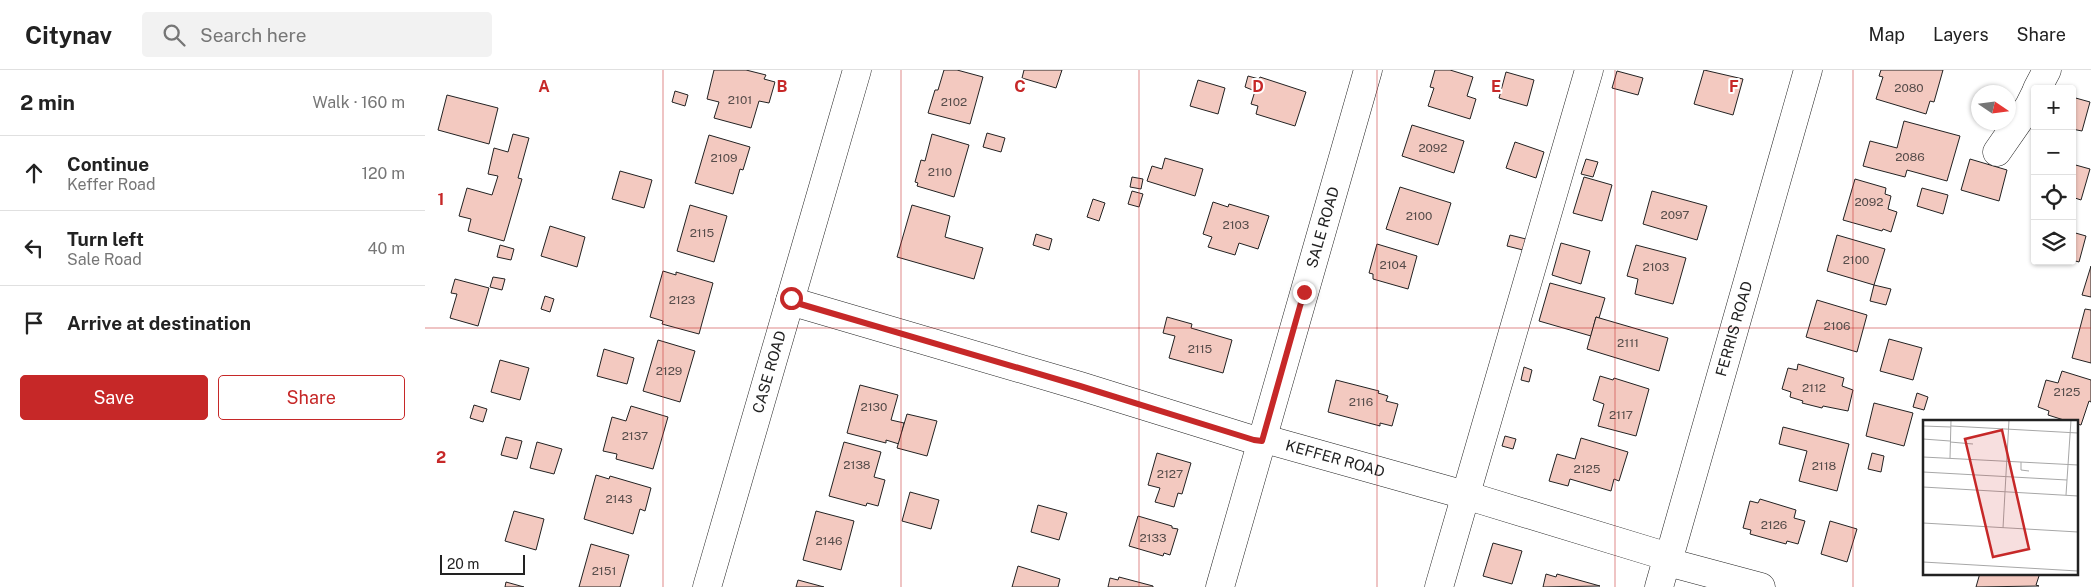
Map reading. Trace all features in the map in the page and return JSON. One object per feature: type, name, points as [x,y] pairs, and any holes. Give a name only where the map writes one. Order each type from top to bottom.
[{"type":"street","name":"CASE ROAD","points":[[707,587],[857,70]]},
{"type":"street","name":"SALE ROAD","points":[[1220,587],[1368,70]]},
{"type":"street","points":[[1439,587],[1589,70]]},
{"type":"street","name":"FERRIS ROAD","points":[[1659,587],[1808,70]]},
{"type":"street","points":[[2039,85],[2047,70]]},
{"type":"street","points":[[1997,152],[2031,102]]},
{"type":"street","name":"KEFFER ROAD","points":[[790,301],[1080,386],[1254,440],[1272,441],[1465,496],[1659,554],[1675,564],[1761,587]]},
{"type":"building","points":[[714,70],[746,70],[766,75],[764,79],[775,82],[769,103],[759,101],[751,128],[714,118],[719,102],[707,99]]},
{"type":"building","points":[[944,70],[957,70],[983,77],[970,124],[928,113]]},
{"type":"building","points":[[1024,70],[1062,70],[1056,88],[1022,78]]},
{"type":"building","points":[[1435,70],[1450,70],[1473,77],[1467,96],[1476,99],[1470,119],[1428,106],[1434,88],[1430,87]]},
{"type":"building","points":[[1704,70],[1743,79],[1733,115],[1694,104]]},
{"type":"building","points":[[1881,70],[1943,70],[1934,102],[1930,101],[1926,114],[1876,99],[1883,77],[1879,76]]},
{"type":"building","points":[[1617,71],[1643,78],[1638,95],[1612,88]]},
{"type":"building","points":[[1506,72],[1534,80],[1527,106],[1499,98]]},
{"type":"building","points":[[1248,76],[1259,79],[1260,77],[1306,92],[1295,126],[1256,114],[1258,106],[1251,104],[1255,91],[1245,87]]},
{"type":"building","points":[[1198,80],[1225,88],[1218,114],[1190,106]]},
{"type":"building","points":[[675,91],[688,95],[685,106],[672,102]]},
{"type":"building","points":[[447,95],[498,108],[489,144],[438,130]]},
{"type":"building","points":[[2076,98],[2090,102],[2082,131],[2076,130]]},
{"type":"building","points":[[1904,121],[1960,136],[1947,181],[1907,170],[1905,177],[1863,166],[1870,141],[1897,148]]},
{"type":"building","points":[[1412,125],[1464,141],[1454,173],[1402,156]]},
{"type":"building","points":[[987,133],[1005,138],[1001,152],[983,147]]},
{"type":"building","points":[[513,134],[529,138],[518,178],[522,179],[504,241],[468,231],[471,219],[459,216],[467,188],[492,195],[498,176],[488,174],[494,148],[508,152]]},
{"type":"building","points":[[932,134],[969,145],[954,197],[917,186],[918,183],[915,182],[921,160],[925,161]]},
{"type":"building","points":[[709,135],[750,147],[743,170],[740,169],[733,194],[695,183]]},
{"type":"building","points":[[1515,142],[1544,152],[1536,178],[1506,168]]},
{"type":"building","points":[[1165,158],[1203,169],[1195,196],[1147,181],[1152,166],[1162,169]]},
{"type":"building","points":[[1586,159],[1598,162],[1593,177],[1581,174]]},
{"type":"building","points":[[1970,159],[2007,170],[1999,201],[1961,190]]},
{"type":"building","points":[[2076,165],[2090,169],[2081,200],[2076,198]]},
{"type":"building","points":[[620,171],[652,180],[644,208],[612,199]]},
{"type":"building","points":[[1132,177],[1143,179],[1141,189],[1130,187]]},
{"type":"building","points":[[1584,177],[1612,185],[1602,221],[1573,213]]},
{"type":"building","points":[[1855,179],[1886,188],[1885,194],[1891,196],[1888,209],[1897,212],[1891,232],[1843,220]]},
{"type":"building","points":[[1400,187],[1451,203],[1438,245],[1386,229]]},
{"type":"building","points":[[1922,188],[1948,195],[1943,214],[1917,206]]},
{"type":"building","points":[[1132,191],[1143,194],[1139,207],[1128,204]]},
{"type":"building","points":[[1652,191],[1707,206],[1697,240],[1643,224]]},
{"type":"building","points":[[1093,199],[1105,203],[1099,221],[1087,217]]},
{"type":"building","points":[[1213,202],[1228,207],[1229,204],[1269,216],[1258,249],[1239,243],[1235,255],[1208,247],[1212,237],[1203,234]]},
{"type":"building","points":[[690,205],[727,216],[714,262],[677,251]]},
{"type":"building","points":[[912,205],[950,216],[945,237],[983,248],[974,279],[897,257]]},
{"type":"building","points":[[550,226],[585,237],[577,267],[541,256]]},
{"type":"building","points":[[2076,233],[2086,236],[2079,262],[2076,261]]},
{"type":"building","points":[[1036,234],[1052,239],[1049,250],[1033,245]]},
{"type":"building","points":[[1510,235],[1526,239],[1523,250],[1507,246]]},
{"type":"building","points":[[1837,235],[1885,249],[1874,285],[1827,271]]},
{"type":"building","points":[[1561,243],[1590,251],[1581,284],[1552,275]]},
{"type":"building","points":[[1377,244],[1417,256],[1408,289],[1373,279],[1373,274],[1369,273]]},
{"type":"building","points":[[500,245],[514,249],[511,260],[497,257]]},
{"type":"building","points":[[1636,245],[1686,258],[1673,304],[1635,294],[1638,279],[1627,276]]},
{"type":"building","points":[[2091,266],[2091,297],[2082,295]]},
{"type":"building","points":[[663,271],[676,275],[676,272],[713,283],[699,334],[662,324],[663,321],[650,317]]},
{"type":"building","points":[[493,277],[505,279],[502,290],[490,287]]},
{"type":"building","points":[[455,279],[489,288],[478,326],[450,318],[457,294],[451,293]]},
{"type":"building","points":[[1550,283],[1605,298],[1599,318],[1596,317],[1591,336],[1539,321]]},
{"type":"building","points":[[1874,285],[1891,289],[1886,305],[1870,301]]},
{"type":"building","points":[[545,296],[554,299],[550,312],[541,309]]},
{"type":"building","points":[[1817,300],[1867,315],[1857,352],[1806,337]]},
{"type":"building","points":[[2085,309],[2091,310],[2091,363],[2072,358]]},
{"type":"building","points":[[1167,317],[1192,324],[1191,328],[1232,340],[1223,373],[1169,358],[1175,336],[1163,333]]},
{"type":"building","points":[[1596,317],[1668,338],[1659,371],[1587,349]]},
{"type":"building","points":[[1889,339],[1922,348],[1913,380],[1880,371]]},
{"type":"building","points":[[658,340],[695,351],[680,402],[643,391]]},
{"type":"building","points":[[604,349],[634,358],[627,384],[597,376]]},
{"type":"building","points":[[500,360],[529,368],[520,400],[491,392]]},
{"type":"building","points":[[1798,364],[1844,378],[1842,386],[1853,390],[1848,411],[1823,406],[1822,408],[1802,403],[1803,401],[1790,397],[1791,392],[1782,389],[1788,368],[1797,370]]},
{"type":"building","points":[[1524,367],[1532,370],[1529,382],[1521,380]]},
{"type":"building","points":[[2062,371],[2091,380],[2091,402],[2089,401],[2081,425],[2079,424],[2079,420],[2064,420],[2048,415],[2049,411],[2038,407],[2046,380],[2058,383]]},
{"type":"building","points":[[1600,376],[1613,380],[1614,378],[1649,389],[1636,436],[1598,426],[1604,404],[1593,400]]},
{"type":"building","points":[[1336,380],[1379,391],[1378,393],[1388,396],[1386,401],[1398,404],[1392,426],[1380,423],[1380,426],[1328,412]]},
{"type":"building","points":[[860,385],[898,395],[891,420],[904,423],[899,444],[886,440],[886,443],[847,433]]},
{"type":"building","points":[[1917,393],[1928,397],[1924,410],[1913,407]]},
{"type":"building","points":[[1874,403],[1913,413],[1904,446],[1866,436]]},
{"type":"building","points":[[474,405],[487,409],[483,422],[470,418]]},
{"type":"building","points":[[631,406],[668,417],[653,469],[616,459],[617,454],[603,451],[612,417],[626,421]]},
{"type":"building","points":[[907,414],[937,421],[927,456],[897,448]]},
{"type":"building","points":[[1783,427],[1849,444],[1837,491],[1799,481],[1807,451],[1779,444]]},
{"type":"building","points":[[1505,436],[1516,439],[1513,449],[1502,446]]},
{"type":"building","points":[[506,437],[522,441],[517,459],[501,455]]},
{"type":"building","points":[[1581,438],[1628,452],[1619,481],[1614,479],[1611,491],[1570,479],[1568,486],[1549,481],[1557,454],[1575,459]]},
{"type":"building","points":[[537,442],[562,449],[554,474],[530,468]]},
{"type":"building","points":[[844,442],[881,452],[874,477],[885,480],[878,506],[867,503],[866,506],[829,496]]},
{"type":"building","points":[[1157,453],[1191,463],[1182,494],[1178,493],[1174,507],[1155,502],[1160,488],[1148,485]]},
{"type":"building","points":[[1872,453],[1884,456],[1881,472],[1868,469]]},
{"type":"building","points":[[596,475],[609,479],[610,476],[651,488],[645,511],[640,509],[633,534],[584,519]]},
{"type":"building","points":[[910,492],[939,500],[931,529],[902,521]]},
{"type":"building","points":[[1760,499],[1796,510],[1794,518],[1805,521],[1798,544],[1787,541],[1786,544],[1750,534],[1751,530],[1743,528],[1750,501],[1758,503]]},
{"type":"building","points":[[1038,505],[1067,513],[1059,540],[1031,532]]},
{"type":"building","points":[[514,511],[544,519],[536,550],[505,541]]},
{"type":"building","points":[[816,511],[854,521],[841,570],[803,560]]},
{"type":"building","points":[[1138,516],[1178,529],[1170,555],[1164,553],[1163,556],[1129,546]]},
{"type":"building","points":[[1830,521],[1857,529],[1847,562],[1821,554]]},
{"type":"building","points":[[1493,543],[1522,551],[1512,584],[1483,576]]},
{"type":"building","points":[[591,544],[629,555],[620,587],[579,587]]},
{"type":"building","points":[[1018,566],[1060,579],[1058,587],[1012,587]]},
{"type":"building","points":[[1546,574],[1556,577],[1557,574],[1600,586],[1543,587]]},
{"type":"building","points":[[1980,574],[2040,574],[2036,585],[2039,586],[1976,587]]},
{"type":"building","points":[[1119,577],[1153,587],[1108,587],[1110,578],[1118,580]]},
{"type":"building","points":[[798,580],[824,587],[796,587]]},
{"type":"building","points":[[506,582],[524,587],[505,587]]},
{"type":"route","points":[[791,298],[790,301],[1262,441],[1304,292]]}]
